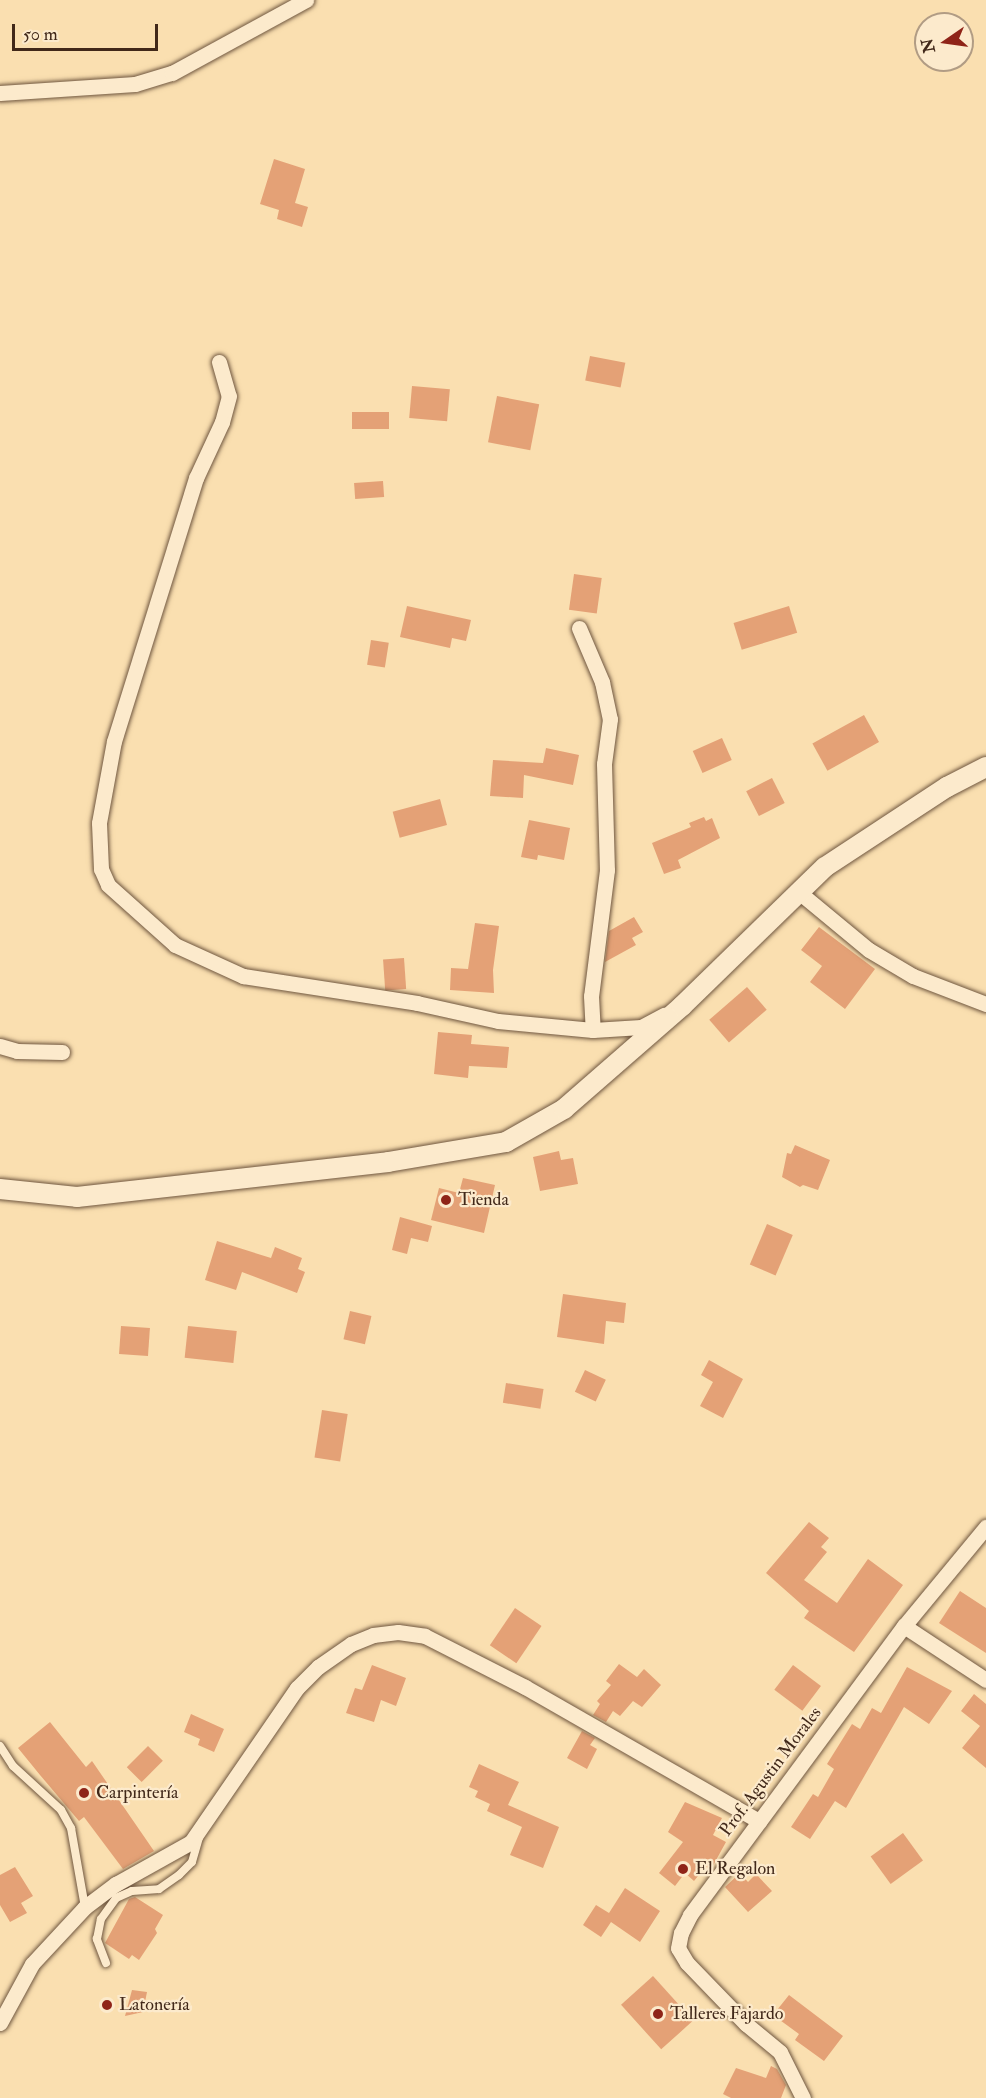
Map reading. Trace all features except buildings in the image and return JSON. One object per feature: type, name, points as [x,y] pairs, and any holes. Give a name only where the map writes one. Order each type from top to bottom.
[{"type":"street","points":[[0,93],[135,84],[172,73],[306,0]]},
{"type":"street","points":[[219,362],[229,396],[222,422],[196,477],[114,741],[99,823],[101,869],[108,885],[175,945],[243,976],[417,1003],[498,1021],[593,1030],[641,1027],[682,1006]]},
{"type":"street","points":[[579,628],[602,682],[610,719],[604,764],[607,870],[591,996],[593,1030]]},
{"type":"street","points":[[0,1189],[77,1197],[388,1162],[506,1142],[564,1109],[682,1006],[825,867],[947,787],[986,767]]},
{"type":"street","points":[[800,893],[869,950],[913,976],[986,1004]]},
{"type":"street","points":[[0,1046],[17,1051],[62,1052]]},
{"type":"street","name":"Prof. Agustin Morales","points":[[803,2098],[780,2052],[746,2024],[687,1963],[678,1948],[690,1915],[904,1626],[986,1527]]},
{"type":"street","points":[[904,1626],[986,1680]]},
{"type":"street","points":[[0,2023],[32,1964],[85,1907],[116,1884],[191,1842],[297,1688],[318,1667],[351,1644],[373,1635],[398,1632],[425,1636],[525,1687],[759,1821]]},
{"type":"lane","points":[[0,1746],[13,1766],[61,1810],[71,1828],[85,1907]]},
{"type":"lane","points":[[106,1963],[97,1940],[101,1919],[116,1898],[132,1891],[159,1889],[179,1875],[192,1862],[200,1844],[201,1826]]},
{"type":"place","name":"Tienda","points":[[446,1200]]},
{"type":"place","name":"Carpintería","points":[[84,1793]]},
{"type":"place","name":"El Regalon","points":[[683,1869]]},
{"type":"place","name":"Latonería","points":[[107,2005]]},
{"type":"place","name":"Talleres Fajardo","points":[[658,2014]]}]
